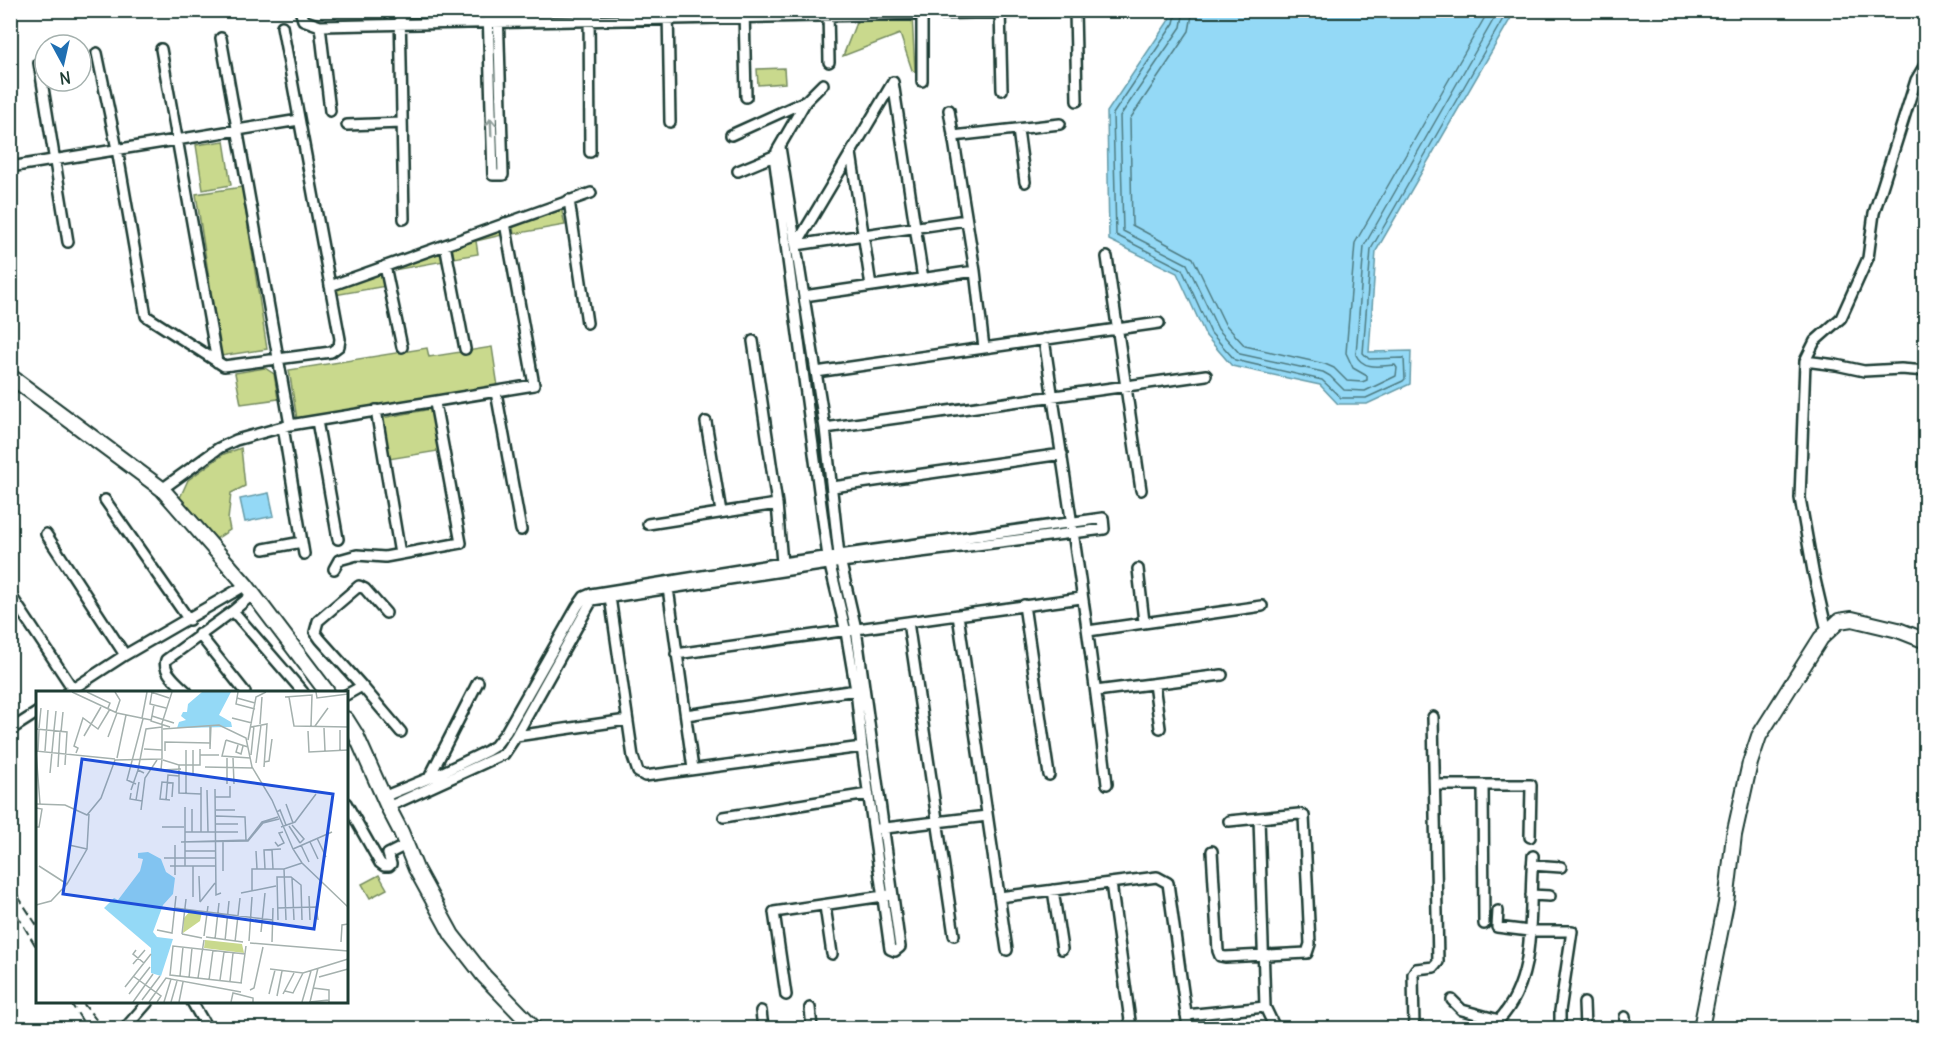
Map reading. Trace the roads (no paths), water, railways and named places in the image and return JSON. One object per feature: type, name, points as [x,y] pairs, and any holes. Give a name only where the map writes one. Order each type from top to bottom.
[{"type":"main road","points":[[10,376],[162,489],[250,589],[326,691]]},
{"type":"main road","points":[[1701,1029],[1726,903],[1734,835],[1750,763],[1759,736],[1821,638],[1839,621],[1852,619],[1898,630],[1926,641]]},
{"type":"main road","points":[[351,739],[386,802],[426,888],[452,935],[484,976],[534,1029]]},
{"type":"street","points":[[300,10],[303,20],[320,26],[499,22],[589,15],[1076,11],[1077,101]]},
{"type":"street","points":[[400,10],[404,219]]},
{"type":"street","points":[[488,10],[493,175],[503,175],[498,10]]},
{"type":"street","points":[[1000,11],[1002,90]]},
{"type":"street","points":[[828,13],[829,62]]},
{"type":"street","points":[[922,13],[922,81]]},
{"type":"street","points":[[668,14],[670,122]]},
{"type":"street","points":[[744,14],[746,97]]},
{"type":"street","points":[[589,15],[590,152]]},
{"type":"street","points":[[97,53],[117,149],[146,316],[225,366],[332,352],[339,346],[340,339],[282,26]]},
{"type":"street","points":[[320,26],[330,111]]},
{"type":"street","points":[[221,38],[278,359],[304,554]]},
{"type":"street","points":[[161,49],[217,362]]},
{"type":"street","points":[[1827,631],[1800,498],[1805,361],[1815,341],[1841,318],[1868,258],[1874,213],[1926,63]]},
{"type":"street","points":[[796,245],[893,82],[923,279]]},
{"type":"street","points":[[738,171],[774,156],[806,101],[823,84]]},
{"type":"street","points":[[44,93],[68,242]]},
{"type":"street","points":[[731,135],[806,101]]},
{"type":"street","points":[[949,110],[975,272],[984,348]]},
{"type":"street","points":[[10,167],[299,120]]},
{"type":"street","points":[[347,125],[402,123]]},
{"type":"street","points":[[953,136],[1060,124]]},
{"type":"street","points":[[1018,130],[1025,182]]},
{"type":"street","points":[[780,147],[825,428],[840,559],[856,629],[878,828],[888,895],[900,947],[895,951],[890,949],[888,895]]},
{"type":"street","points":[[851,153],[871,286]]},
{"type":"street","points":[[774,156],[829,560],[846,632],[856,690],[868,794],[878,828]]},
{"type":"street","points":[[330,286],[591,193]]},
{"type":"street","points":[[568,201],[587,323]]},
{"type":"street","points":[[796,245],[966,220]]},
{"type":"street","points":[[162,489],[219,448],[236,440],[317,420],[534,386],[505,223]]},
{"type":"street","points":[[445,245],[465,348]]},
{"type":"street","points":[[1107,257],[1141,490]]},
{"type":"street","points":[[385,266],[402,347]]},
{"type":"street","points":[[804,296],[975,272]]},
{"type":"street","points":[[816,372],[1159,323]]},
{"type":"street","points":[[1044,339],[1074,532],[1107,784]]},
{"type":"street","points":[[753,341],[777,504],[782,563]]},
{"type":"street","points":[[1805,361],[1836,364],[1864,371],[1901,369],[1926,371]]},
{"type":"street","points":[[825,428],[1206,375]]},
{"type":"street","points":[[496,392],[521,530]]},
{"type":"street","points":[[334,569],[339,560],[357,555],[384,556],[461,543],[435,402]]},
{"type":"street","points":[[376,410],[400,554]]},
{"type":"street","points":[[317,420],[338,539]]},
{"type":"street","points":[[706,422],[721,512]]},
{"type":"street","points":[[833,487],[1062,454]]},
{"type":"street","points":[[105,500],[189,620]]},
{"type":"street","points":[[648,524],[777,504]]},
{"type":"street","points":[[386,802],[495,746],[506,732],[584,597],[591,594],[782,563],[840,559],[1104,529],[1102,518],[1072,521],[840,559]]},
{"type":"street","points":[[46,534],[125,656]]},
{"type":"street","points":[[264,549],[302,542]]},
{"type":"street","points":[[386,802],[504,754],[592,600],[829,560]]},
{"type":"street","points":[[1138,569],[1144,622]]},
{"type":"street","points":[[386,613],[365,589],[359,586],[318,621],[315,632],[401,732]]},
{"type":"street","points":[[668,588],[693,769]]},
{"type":"street","points":[[185,691],[166,670],[164,664],[166,660],[233,610],[250,589]]},
{"type":"street","points":[[10,594],[70,691],[125,656],[250,589]]},
{"type":"street","points":[[610,597],[633,758],[638,772],[645,776],[862,747]]},
{"type":"street","points":[[676,654],[1082,598]]},
{"type":"street","points":[[1024,605],[1049,775]]},
{"type":"street","points":[[1088,631],[1262,606]]},
{"type":"street","points":[[233,610],[301,691]]},
{"type":"street","points":[[958,615],[1007,950]]},
{"type":"street","points":[[908,622],[954,935]]},
{"type":"street","points":[[199,634],[243,691]]},
{"type":"street","points":[[1096,691],[1222,675]]},
{"type":"street","points":[[429,778],[478,682]]},
{"type":"street","points":[[1154,684],[1160,728]]},
{"type":"street","points":[[348,694],[362,686]]},
{"type":"street","points":[[686,715],[856,690]]},
{"type":"street","points":[[10,730],[36,713]]},
{"type":"street","points":[[1414,1029],[1413,974],[1416,969],[1434,966],[1438,962],[1433,717]]},
{"type":"street","points":[[516,736],[627,720]]},
{"type":"street","points":[[1435,785],[1531,785],[1530,837]]},
{"type":"street","points":[[1484,785],[1484,924]]},
{"type":"street","points":[[724,817],[868,794]]},
{"type":"street","points":[[348,806],[381,864],[389,866],[392,861],[388,854],[406,845]]},
{"type":"street","points":[[1212,851],[1220,956],[1265,956],[1307,952],[1309,949],[1304,816],[1299,814],[1229,820]]},
{"type":"street","points":[[878,828],[987,816]]},
{"type":"street","points":[[1259,818],[1265,1007],[1275,1029]]},
{"type":"street","points":[[1452,1000],[1462,1010],[1499,1024],[1511,1007],[1524,976],[1529,931],[1532,860],[1561,867]]},
{"type":"street","points":[[999,897],[1157,877],[1168,883],[1188,1029]]},
{"type":"street","points":[[1111,883],[1131,1029]]},
{"type":"street","points":[[1053,890],[1062,950]]},
{"type":"street","points":[[786,995],[774,912],[888,895]]},
{"type":"street","points":[[1531,895],[1550,896]]},
{"type":"street","points":[[825,906],[831,954]]},
{"type":"street","points":[[1498,911],[1497,927],[1529,931],[1572,931],[1560,1011],[1560,1029]]},
{"type":"street","points":[[127,1026],[147,1003]]},
{"type":"street","points":[[193,1003],[207,1029]]},
{"type":"street","points":[[1584,1003],[1585,1029]]},
{"type":"street","points":[[1186,1015],[1265,1007]]},
{"type":"street","points":[[810,1008],[812,1029]]},
{"type":"street","points":[[761,1011],[763,1029]]},
{"type":"street","points":[[1625,1017],[1625,1029]]},
{"type":"water","points":[[1171,11],[1515,11],[1376,251],[1369,352],[1411,351],[1410,384],[1367,404],[1338,404],[1320,385],[1232,366],[1206,336],[1177,273],[1109,240],[1107,112],[1169,20]]},
{"type":"water","points":[[269,493],[274,516],[245,522],[240,499]]},
{"type":"railway","points":[[10,884],[36,924]]},
{"type":"railway","points":[[10,903],[36,947]]},
{"type":"railway","points":[[71,1003],[87,1028]]},
{"type":"railway","points":[[83,1003],[103,1028]]}]
